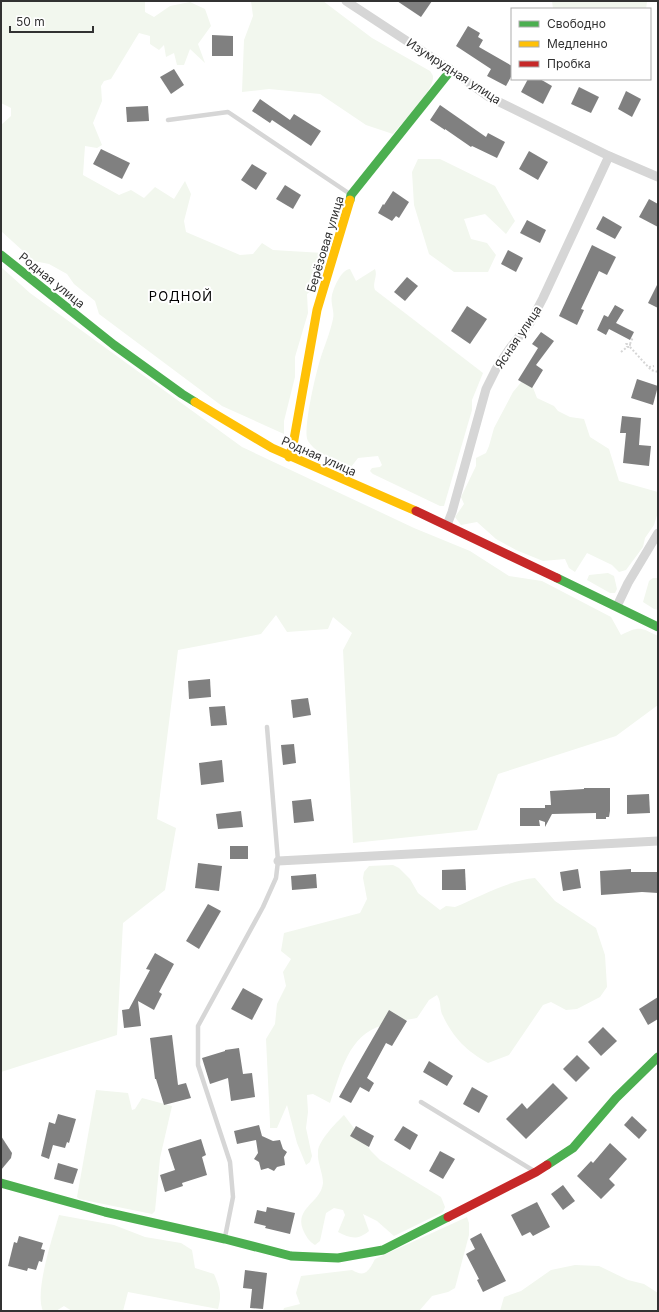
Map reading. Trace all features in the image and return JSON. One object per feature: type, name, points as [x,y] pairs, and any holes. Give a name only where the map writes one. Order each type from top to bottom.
[{"type":"street","name":"Изумрудная улица","points":[[346,1],[489,96],[609,156],[658,178]]},
{"type":"street","name":"Берёзовая улица","points":[[289,457],[293,445],[317,310],[351,195],[451,70]]},
{"type":"street","name":"Ясная улица","points":[[447,525],[452,512],[486,389],[496,369],[510,348],[530,323],[540,305],[609,156]]},
{"type":"street","name":"Родная улица","points":[[1,255],[114,345],[182,394],[272,448],[289,457],[447,525],[658,627]]},
{"type":"street","points":[[617,606],[628,583],[658,533]]},
{"type":"street","points":[[278,861],[658,841]]},
{"type":"street","points":[[1,1183],[105,1212],[225,1239],[291,1256],[338,1258],[383,1250],[536,1172],[573,1148],[616,1098],[658,1057]]},
{"type":"lane","points":[[168,120],[228,112],[351,195]]},
{"type":"lane","points":[[225,1239],[233,1197],[230,1162],[198,1065],[198,1026],[263,907],[276,878],[278,861],[267,727]]},
{"type":"lane","points":[[421,1102],[536,1172]]},
{"type":"path","points":[[621,352],[628,347],[626,344],[630,344],[633,338]]},
{"type":"path","points":[[628,347],[651,370],[658,372]]},
{"type":"path","points":[[648,367],[654,366]]},
{"type":"shaded area","points":[[1,1],[145,1],[145,12],[154,17],[170,6],[190,2],[205,9],[211,26],[198,44],[205,63],[190,49],[184,65],[177,65],[174,53],[166,57],[164,45],[159,50],[150,44],[150,36],[139,33],[111,79],[104,81],[101,86],[102,101],[93,123],[102,145],[97,148],[85,146],[83,175],[119,195],[131,190],[144,198],[155,187],[174,199],[185,181],[191,194],[184,221],[186,232],[240,255],[253,254],[262,243],[273,250],[323,253],[324,263],[315,288],[307,294],[308,313],[295,357],[295,377],[284,421],[284,434],[222,406],[99,314],[95,301],[74,284],[67,274],[49,264],[34,261],[1,231],[1,125],[11,116],[11,108],[1,103]]},
{"type":"shaded area","points":[[251,1],[323,1],[372,38],[430,71],[433,76],[429,89],[424,98],[393,134],[366,125],[320,94],[269,89],[242,92],[244,40],[253,16]]},
{"type":"shaded area","points":[[552,1],[650,1],[647,2],[646,8],[553,8]]},
{"type":"shaded area","points":[[418,159],[440,159],[495,186],[515,221],[506,234],[485,214],[464,219],[471,239],[487,243],[496,255],[488,272],[454,272],[429,254],[414,205],[412,172]]},
{"type":"shaded area","points":[[1,267],[30,293],[242,447],[414,528],[470,551],[509,576],[542,581],[611,617],[621,635],[632,630],[643,629],[658,636],[658,705],[616,736],[498,774],[477,830],[353,843],[343,650],[352,633],[333,617],[328,629],[287,632],[276,615],[261,634],[178,650],[157,819],[176,828],[165,890],[123,923],[117,1035],[1,1072]]},
{"type":"shaded area","points":[[350,269],[356,281],[375,269],[375,290],[483,373],[472,400],[472,410],[444,506],[440,506],[373,474],[370,471],[372,468],[380,467],[382,465],[378,456],[358,458],[351,467],[316,450],[308,441],[308,414],[313,389],[333,316],[332,295],[341,276],[344,272]]},
{"type":"shaded area","points":[[523,380],[532,385],[537,398],[554,406],[558,411],[570,417],[584,419],[590,437],[609,449],[619,481],[658,492],[658,512],[654,525],[645,538],[643,547],[626,570],[619,572],[612,565],[587,553],[575,572],[569,568],[565,559],[543,561],[516,550],[496,539],[477,522],[461,525],[455,517],[464,504],[461,497],[476,466],[476,458],[486,453],[494,428],[513,392]]},
{"type":"shaded area","points":[[608,573],[614,576],[617,589],[615,593],[610,593],[587,580],[589,575]]},
{"type":"shaded area","points":[[653,578],[658,578],[658,610],[643,602],[649,581]]},
{"type":"shaded area","points":[[393,865],[399,868],[410,879],[418,893],[440,910],[446,906],[455,907],[505,885],[525,879],[535,878],[555,901],[596,928],[605,955],[607,987],[600,997],[577,1009],[566,1010],[551,1002],[543,1005],[509,1055],[488,1063],[467,1049],[457,1038],[447,1024],[437,995],[429,1000],[417,1018],[383,1025],[371,1030],[354,1046],[348,1056],[342,1067],[330,1103],[313,1094],[307,1095],[308,1112],[306,1128],[312,1156],[310,1162],[306,1165],[297,1143],[287,1105],[277,1128],[270,1128],[266,1039],[275,1024],[277,1004],[286,986],[283,972],[291,959],[281,951],[284,933],[360,913],[367,899],[363,878],[364,872],[369,866]]},
{"type":"shaded area","points":[[96,1090],[128,1093],[132,1110],[135,1109],[142,1098],[172,1106],[160,1158],[155,1211],[152,1214],[79,1199],[77,1197]]},
{"type":"shaded area","points":[[344,1115],[371,1151],[380,1160],[441,1197],[445,1207],[443,1212],[394,1236],[377,1221],[363,1214],[369,1231],[354,1238],[338,1232],[345,1215],[343,1210],[334,1208],[326,1213],[320,1241],[315,1245],[310,1242],[302,1225],[302,1218],[304,1212],[321,1190],[323,1183],[318,1160],[319,1148],[328,1132]]},
{"type":"shaded area","points":[[59,1215],[114,1225],[145,1237],[181,1243],[192,1250],[195,1268],[214,1274],[220,1291],[218,1309],[128,1292],[123,1311],[72,1311],[64,1306],[56,1311],[43,1311],[41,1291],[45,1264]]},
{"type":"shaded area","points":[[467,1217],[469,1223],[469,1235],[455,1288],[448,1292],[432,1296],[419,1311],[283,1311],[284,1308],[300,1304],[296,1293],[301,1276],[352,1270],[360,1273],[366,1272],[369,1270],[375,1259]]},
{"type":"shaded area","points":[[575,1265],[599,1266],[628,1280],[644,1284],[658,1293],[658,1311],[500,1311],[504,1297],[521,1291],[551,1270]]},
{"type":"building","points":[[397,1],[432,1],[421,17]]},
{"type":"building","points":[[468,26],[480,33],[478,37],[483,40],[479,47],[511,65],[511,77],[506,86],[487,76],[491,69],[456,46]]},
{"type":"building","points":[[212,35],[233,36],[233,56],[212,56]]},
{"type":"building","points":[[174,69],[184,85],[171,94],[160,77]]},
{"type":"building","points":[[527,80],[542,80],[552,86],[543,104],[521,92]]},
{"type":"building","points":[[579,87],[599,97],[591,113],[571,104]]},
{"type":"building","points":[[626,91],[641,99],[632,117],[618,109]]},
{"type":"building","points":[[260,99],[290,120],[294,114],[321,131],[311,146],[272,120],[270,123],[252,111]]},
{"type":"building","points":[[440,105],[486,137],[488,133],[505,142],[497,158],[472,146],[471,147],[430,120]]},
{"type":"building","points":[[148,106],[149,121],[127,122],[126,107]]},
{"type":"building","points":[[101,149],[130,163],[122,179],[93,164]]},
{"type":"building","points":[[529,151],[548,162],[538,180],[519,169]]},
{"type":"building","points":[[252,164],[267,173],[256,190],[241,180]]},
{"type":"building","points":[[285,185],[301,195],[293,209],[276,199]]},
{"type":"building","points":[[393,191],[409,202],[399,218],[396,216],[392,221],[378,213]]},
{"type":"building","points":[[649,199],[658,204],[658,227],[639,217]]},
{"type":"building","points":[[603,216],[622,227],[615,239],[596,229]]},
{"type":"building","points":[[527,220],[546,230],[540,243],[520,233]]},
{"type":"building","points":[[592,245],[616,257],[607,275],[599,271],[581,309],[584,310],[577,325],[559,316]]},
{"type":"building","points":[[508,250],[523,258],[516,272],[501,264]]},
{"type":"building","points":[[407,277],[418,286],[405,301],[394,292]]},
{"type":"building","points":[[658,283],[658,308],[648,303]]},
{"type":"building","points":[[615,305],[624,310],[616,323],[634,332],[630,340],[609,329],[606,335],[597,330],[604,315],[608,317]]},
{"type":"building","points":[[467,306],[487,319],[470,344],[451,331]]},
{"type":"building","points":[[541,332],[554,341],[536,365],[543,370],[532,388],[518,380],[538,348],[532,344]]},
{"type":"building","points":[[637,379],[658,386],[653,405],[631,398]]},
{"type":"building","points":[[622,416],[641,418],[639,445],[651,446],[649,466],[623,463],[626,433],[620,433]]},
{"type":"building","points":[[210,679],[211,697],[189,699],[188,681]]},
{"type":"building","points":[[308,698],[311,715],[293,718],[291,700]]},
{"type":"building","points":[[225,706],[227,725],[211,726],[209,707]]},
{"type":"building","points":[[294,744],[296,763],[283,765],[281,745]]},
{"type":"building","points":[[222,760],[224,782],[201,785],[199,763]]},
{"type":"building","points":[[584,788],[610,788],[609,817],[606,817],[606,819],[596,819],[596,813],[552,814],[545,827],[545,822],[539,820],[540,826],[520,826],[520,808],[545,808],[545,805],[551,805],[550,791]]},
{"type":"building","points":[[649,794],[650,813],[627,814],[627,795]]},
{"type":"building","points":[[311,799],[314,821],[294,823],[292,801]]},
{"type":"building","points":[[241,811],[243,827],[218,829],[216,814]]},
{"type":"building","points":[[230,846],[248,846],[248,859],[230,859]]},
{"type":"building","points":[[198,863],[222,866],[219,891],[195,888]]},
{"type":"building","points":[[465,869],[466,890],[442,890],[442,870]]},
{"type":"building","points":[[578,869],[581,888],[563,891],[560,872]]},
{"type":"building","points":[[631,869],[631,872],[658,872],[658,893],[642,892],[601,895],[600,871]]},
{"type":"building","points":[[316,874],[317,888],[292,890],[291,876]]},
{"type":"building","points":[[208,904],[221,911],[199,949],[186,941]]},
{"type":"building","points":[[155,953],[174,964],[159,992],[162,994],[154,1010],[138,1001],[141,1026],[124,1028],[122,1010],[129,1009],[150,970],[146,969]]},
{"type":"building","points":[[243,988],[263,999],[252,1020],[231,1009]]},
{"type":"building","points":[[658,997],[658,1019],[648,1025],[639,1009]]},
{"type":"building","points":[[389,1010],[407,1021],[392,1046],[386,1043],[367,1078],[374,1083],[369,1092],[360,1087],[351,1103],[339,1097]]},
{"type":"building","points":[[603,1027],[617,1041],[601,1056],[588,1042]]},
{"type":"building","points":[[172,1035],[178,1085],[186,1083],[191,1098],[164,1105],[155,1079],[150,1038]]},
{"type":"building","points":[[239,1048],[243,1074],[252,1073],[255,1097],[231,1101],[228,1078],[210,1084],[202,1058],[225,1050]]},
{"type":"building","points":[[577,1055],[590,1068],[576,1082],[563,1069]]},
{"type":"building","points":[[429,1061],[453,1076],[447,1086],[423,1072]]},
{"type":"building","points":[[553,1083],[568,1098],[526,1139],[506,1119],[522,1103],[527,1109]]},
{"type":"building","points":[[472,1087],[488,1096],[479,1113],[463,1104]]},
{"type":"building","points":[[58,1114],[76,1119],[69,1143],[67,1142],[65,1148],[53,1145],[49,1159],[41,1156],[49,1122],[55,1124]]},
{"type":"building","points":[[632,1116],[647,1130],[639,1139],[624,1125]]},
{"type":"building","points":[[259,1125],[262,1136],[273,1141],[280,1140],[283,1149],[287,1152],[284,1157],[285,1165],[277,1167],[274,1171],[268,1168],[261,1170],[259,1162],[254,1159],[258,1153],[256,1140],[237,1144],[234,1131]]},
{"type":"building","points":[[356,1126],[374,1136],[369,1147],[350,1136]]},
{"type":"building","points":[[403,1126],[418,1135],[410,1150],[394,1140]]},
{"type":"building","points":[[1,1136],[12,1153],[11,1158],[1,1170]]},
{"type":"building","points":[[201,1139],[206,1155],[202,1157],[207,1175],[182,1183],[183,1186],[165,1192],[160,1175],[175,1170],[168,1149]]},
{"type":"building","points":[[610,1143],[627,1159],[609,1179],[615,1185],[601,1199],[577,1176],[591,1161],[593,1163]]},
{"type":"building","points":[[440,1151],[455,1159],[443,1179],[429,1171]]},
{"type":"building","points":[[58,1163],[78,1169],[73,1184],[54,1179]]},
{"type":"building","points":[[563,1185],[575,1201],[563,1210],[551,1194]]},
{"type":"building","points":[[537,1202],[550,1227],[533,1236],[530,1232],[522,1236],[511,1215]]},
{"type":"building","points":[[267,1207],[295,1213],[290,1234],[265,1228],[266,1226],[254,1223],[257,1210],[266,1212]]},
{"type":"building","points":[[481,1233],[506,1281],[483,1292],[477,1280],[479,1279],[466,1254],[475,1249],[470,1239]]},
{"type":"building","points":[[19,1236],[43,1243],[41,1249],[45,1250],[42,1262],[39,1261],[36,1270],[28,1268],[27,1271],[8,1266],[14,1242],[17,1243]]},
{"type":"building","points":[[245,1270],[267,1273],[263,1309],[250,1308],[252,1289],[243,1288]]},
{"type":"traffic: fast","points":[[350,200],[351,195],[451,70]]},
{"type":"traffic: fast","points":[[1,255],[114,345],[195,402]]},
{"type":"traffic: fast","points":[[557,578],[658,627]]},
{"type":"traffic: fast","points":[[547,1165],[573,1148],[616,1098],[658,1057]]},
{"type":"traffic: fast","points":[[1,1183],[105,1212],[225,1239],[291,1256],[338,1258],[383,1250],[448,1217]]},
{"type":"traffic: slow","points":[[289,457],[293,445],[317,310],[350,200]]},
{"type":"traffic: slow","points":[[195,402],[272,448],[416,511]]},
{"type":"traffic: jam","points":[[416,511],[557,578]]},
{"type":"traffic: jam","points":[[448,1217],[547,1165]]},
{"type":"district","name":"РОДНОЙ","points":[[181,296]]}]
